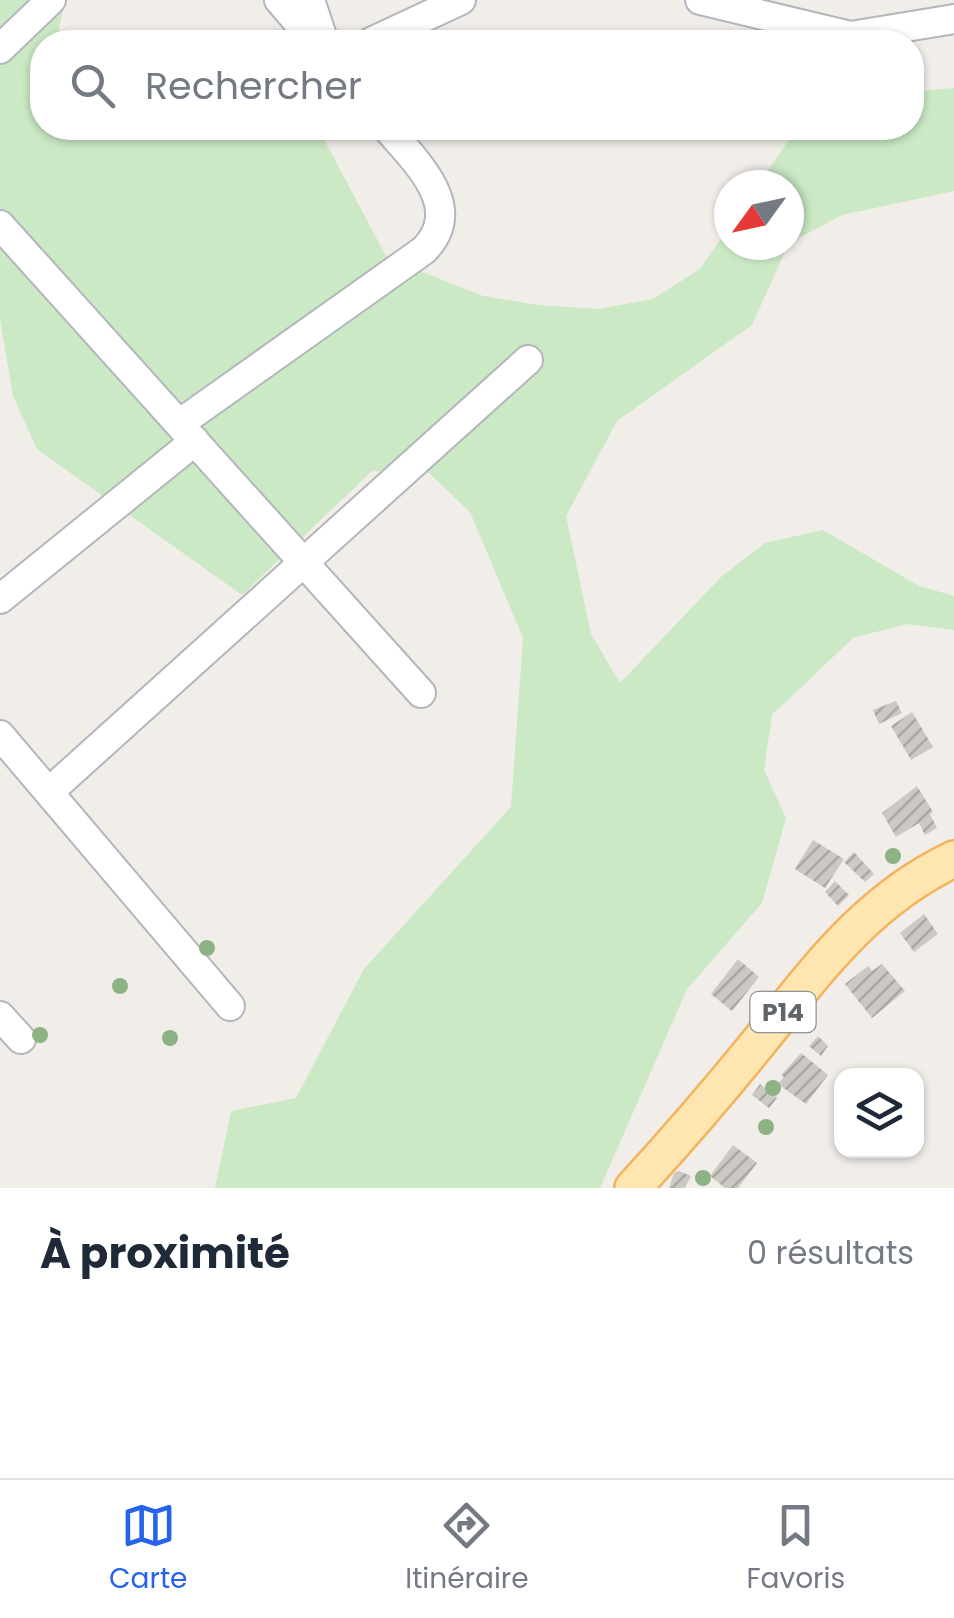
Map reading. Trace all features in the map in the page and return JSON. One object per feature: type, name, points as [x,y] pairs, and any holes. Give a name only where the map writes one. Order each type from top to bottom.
[{"type":"main road","name":"P14","points":[[633,1188],[695,1121],[845,936],[912,882],[954,859]]},
{"type":"street","points":[[0,49],[51,0]]},
{"type":"street","points":[[279,0],[305,30]]},
{"type":"street","points":[[310,0],[320,30]]},
{"type":"street","points":[[397,30],[461,0]]},
{"type":"street","points":[[700,0],[825,30]]},
{"type":"street","points":[[887,30],[954,19]]},
{"type":"street","points":[[0,600],[187,433],[437,237],[442,219],[437,194],[422,168],[398,140]]},
{"type":"street","points":[[0,224],[421,693]]},
{"type":"street","points":[[50,791],[528,360]]},
{"type":"street","points":[[0,735],[230,1006]]},
{"type":"street","points":[[0,1016],[22,1039]]},
{"type":"green space","points":[[0,0],[65,0],[59,30],[30,30],[30,140],[324,140],[387,258],[483,296],[598,309],[653,299],[700,269],[714,249],[714,260],[781,260],[752,325],[617,421],[566,516],[591,634],[620,683],[721,577],[765,543],[823,530],[919,586],[954,596],[954,630],[906,624],[853,638],[772,715],[764,770],[786,818],[762,903],[687,989],[600,1188],[215,1188],[231,1111],[296,1098],[364,969],[511,807],[523,638],[470,512],[429,473],[372,471],[242,595],[37,449],[13,396],[0,319]]},
{"type":"green space","points":[[954,88],[954,191],[842,215],[804,235],[804,170],[768,170],[789,140],[924,140],[924,91]]},
{"type":"building","points":[[896,701],[902,713],[879,724],[873,710]]},
{"type":"building","points":[[912,712],[933,747],[911,760],[891,726]]},
{"type":"building","points":[[917,786],[933,812],[930,814],[937,828],[925,835],[919,823],[896,837],[882,813]]},
{"type":"building","points":[[813,840],[844,859],[825,888],[795,869]]},
{"type":"building","points":[[854,852],[874,874],[865,882],[844,862]]},
{"type":"building","points":[[835,881],[849,895],[838,906],[825,892]]},
{"type":"building","points":[[924,914],[938,934],[914,952],[900,933]]},
{"type":"building","points":[[738,959],[759,977],[732,1011],[711,994]]},
{"type":"building","points":[[882,964],[905,991],[872,1018],[845,984],[868,966],[872,971]]},
{"type":"building","points":[[818,1036],[828,1046],[821,1056],[809,1046]]},
{"type":"building","points":[[801,1053],[828,1075],[806,1104],[778,1084]]},
{"type":"building","points":[[760,1084],[777,1098],[769,1108],[752,1095]]},
{"type":"building","points":[[733,1145],[757,1163],[738,1188],[725,1188],[710,1176]]},
{"type":"building","points":[[674,1173],[691,1176],[685,1188],[669,1188]]}]
